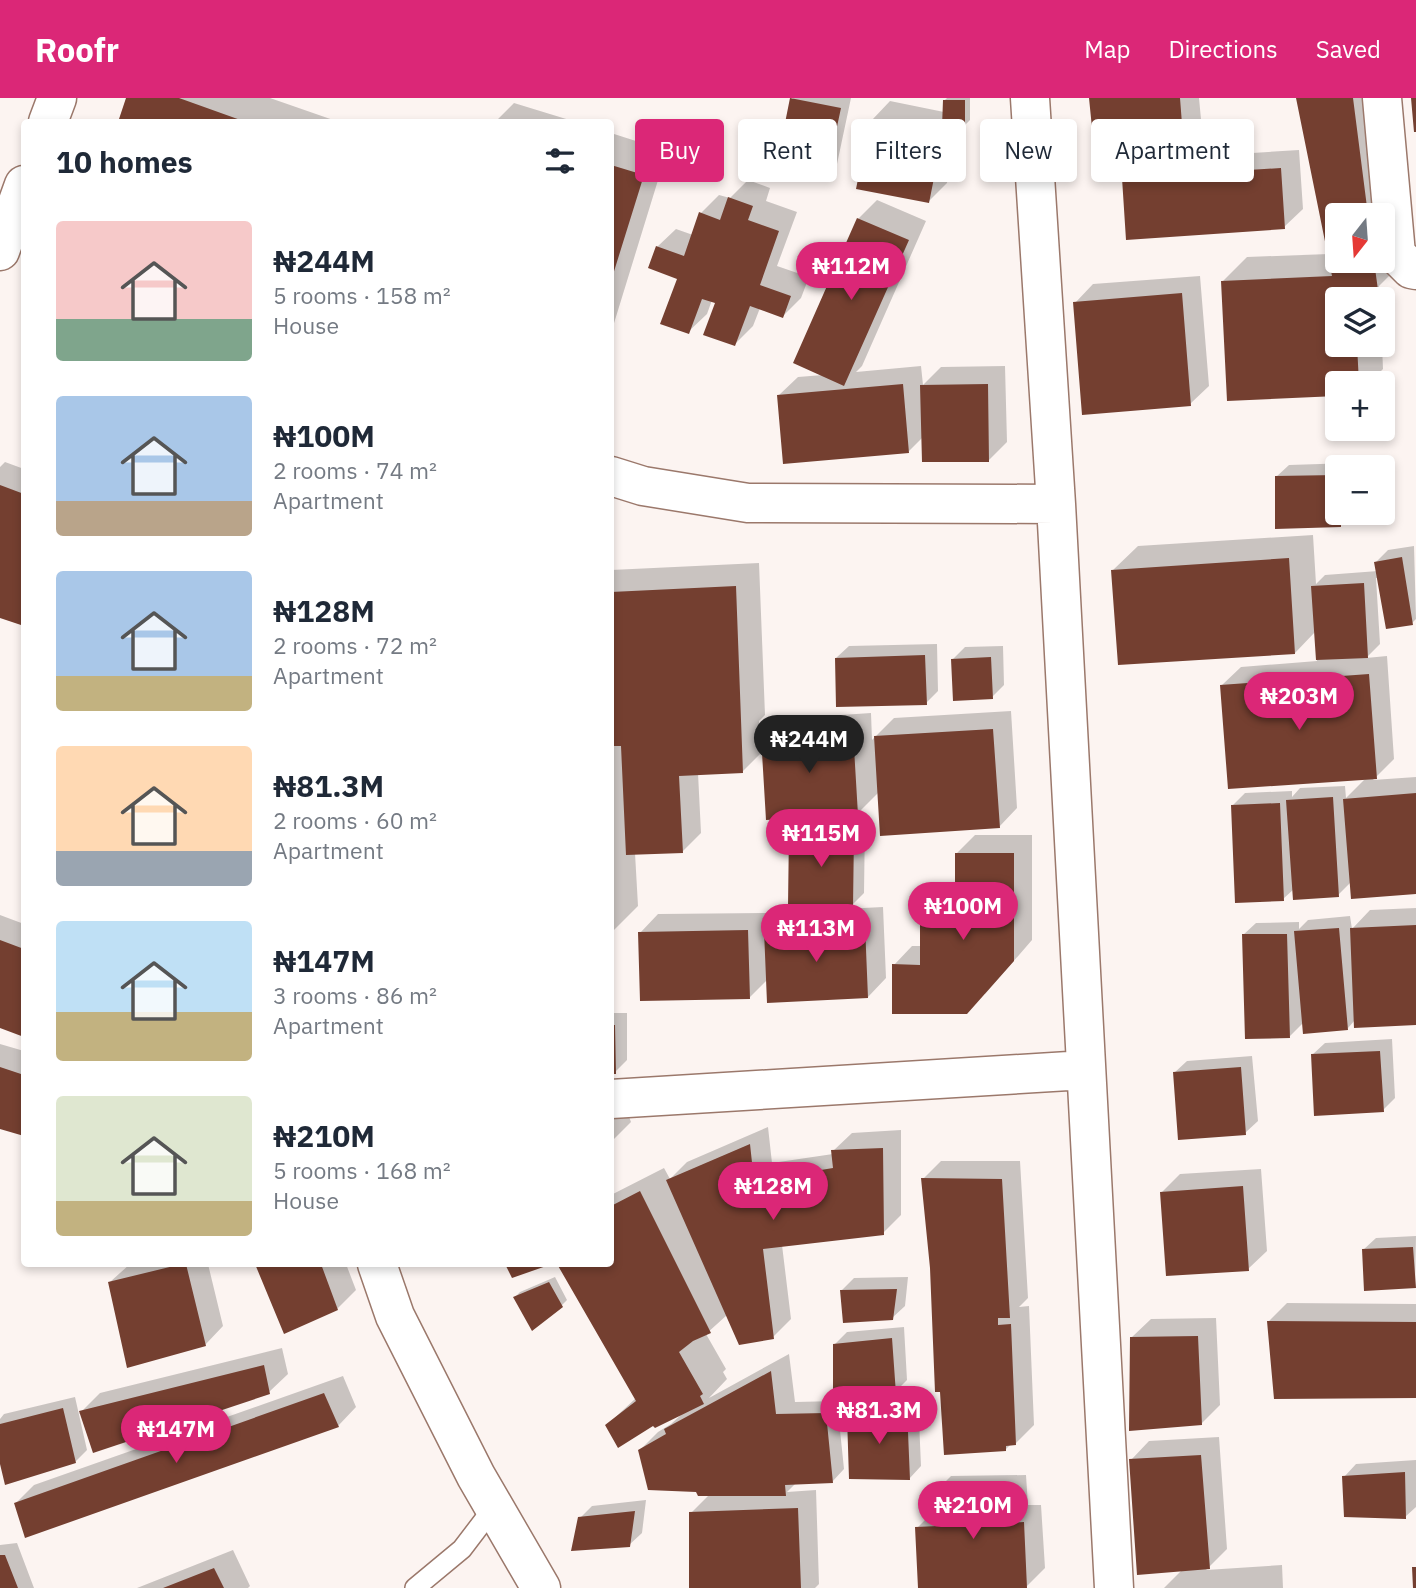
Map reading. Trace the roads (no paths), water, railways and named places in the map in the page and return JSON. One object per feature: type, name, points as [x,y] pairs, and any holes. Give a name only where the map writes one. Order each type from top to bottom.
[{"type":"main road","points":[[49,119],[57,98]]},
{"type":"main road","points":[[1030,98],[1056,503],[1114,1588]]},
{"type":"main road","points":[[1382,98],[1395,254],[1411,269],[1416,270]]},
{"type":"main road","points":[[9,248],[21,198]]},
{"type":"main road","points":[[614,477],[643,486],[748,503],[1056,503]]},
{"type":"main road","points":[[614,1099],[1085,1070]]},
{"type":"main road","points":[[378,1267],[395,1316],[476,1476],[541,1588]]},
{"type":"lane","points":[[415,1588],[462,1549],[494,1507]]}]
